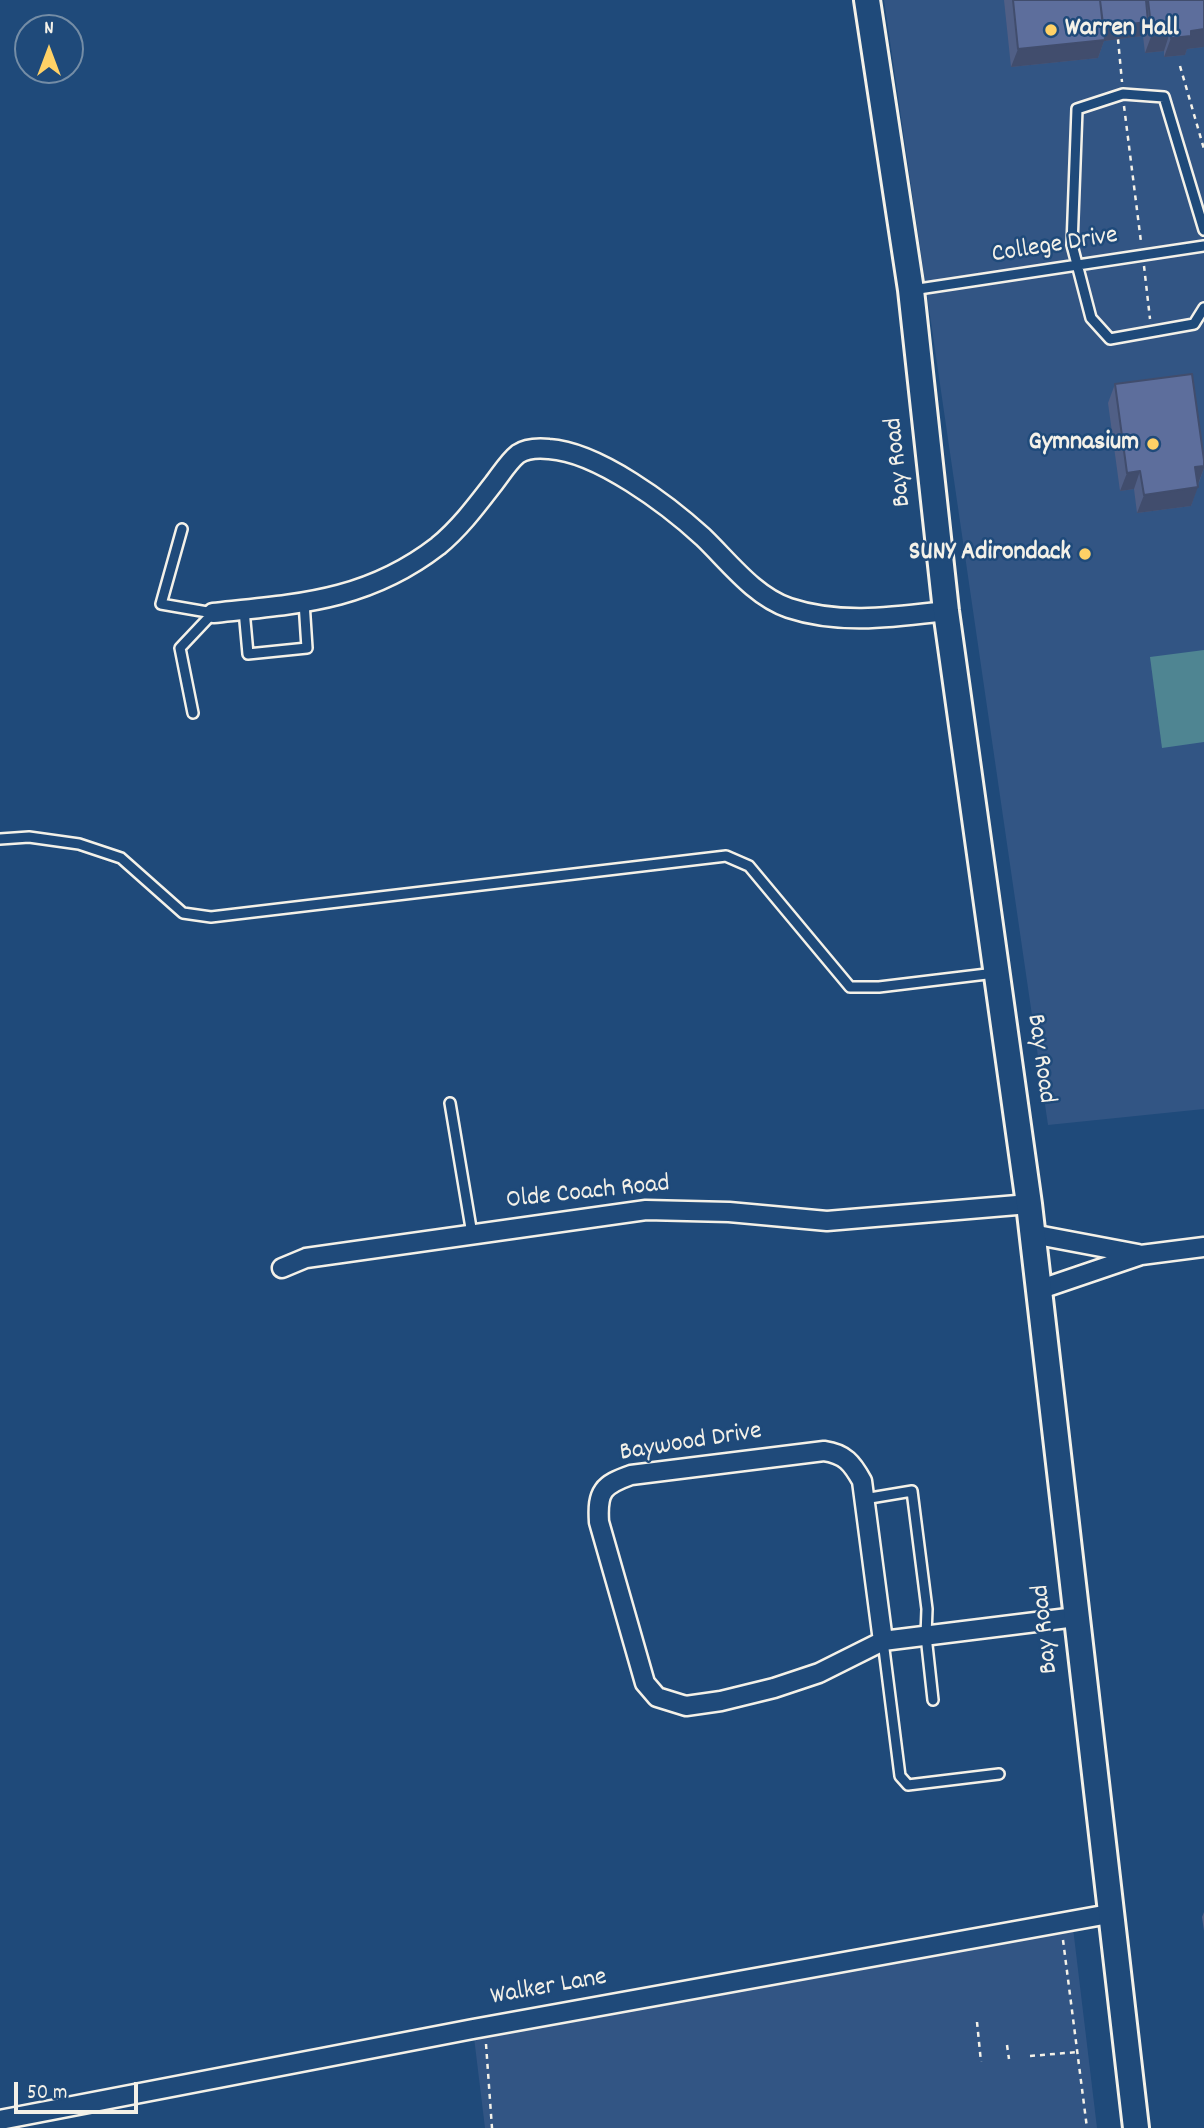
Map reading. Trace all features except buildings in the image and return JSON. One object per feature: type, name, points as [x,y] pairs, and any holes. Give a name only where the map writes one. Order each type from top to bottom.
[{"type":"street","name":"Bay Road","points":[[867,0],[912,290],[947,611],[1029,1204],[1109,1914],[1136,2128]]},
{"type":"street","points":[[213,613],[337,597],[376,584],[439,545],[465,520],[517,455],[532,449],[569,452],[641,488],[702,536],[753,586],[785,607],[816,616],[851,618],[947,611]]},
{"type":"street","name":"Olde Coach Road","points":[[282,1268],[306,1258],[646,1210],[729,1212],[827,1221],[1029,1204]]},
{"type":"street","points":[[1032,1234],[1141,1255]]},
{"type":"street","points":[[1038,1290],[1141,1255],[1204,1247]]},
{"type":"street","name":"Baywood Drive","points":[[883,1641],[862,1481],[853,1464],[839,1453],[824,1451],[631,1475],[613,1481],[602,1490],[598,1503],[599,1522],[645,1683],[657,1697],[686,1706],[774,1688],[819,1673],[883,1641],[1076,1617]]},
{"type":"street","name":"Walker Lane","points":[[0,2120],[473,2029],[1109,1914]]},
{"type":"lane","points":[[1204,230],[1164,97],[1123,94],[1077,109],[1072,245],[1091,318],[1110,339],[1195,324],[1204,308]]},
{"type":"lane","name":"College Drive","points":[[912,290],[1204,246]]},
{"type":"lane","points":[[182,529],[161,604],[213,613]]},
{"type":"lane","points":[[244,610],[248,654],[307,648],[304,602]]},
{"type":"lane","points":[[193,713],[180,648],[213,613]]},
{"type":"lane","points":[[0,839],[29,837],[79,844],[121,858],[183,913],[211,917],[726,856],[749,866],[850,987],[879,987],[997,973]]},
{"type":"lane","points":[[450,1103],[472,1234]]},
{"type":"lane","points":[[864,1499],[912,1491],[928,1609],[926,1636],[933,1699]]},
{"type":"lane","points":[[883,1641],[900,1776],[908,1785],[999,1774]]},
{"type":"path","points":[[1118,39],[1122,82]]},
{"type":"path","points":[[1180,65],[1204,149]]},
{"type":"path","points":[[1124,103],[1141,245]]},
{"type":"path","points":[[1143,263],[1152,332]]},
{"type":"path","points":[[1061,1923],[1087,2128]]},
{"type":"path","points":[[977,2022],[981,2062]]},
{"type":"path","points":[[486,2040],[492,2128]]},
{"type":"path","points":[[1007,2045],[1009,2059]]},
{"type":"path","points":[[1030,2056],[1078,2052]]},
{"type":"shaded area","name":"SUNY Adirondack","points":[[884,0],[1204,0],[1204,1109],[1048,1125]]},
{"type":"shaded area","points":[[1073,1928],[1097,2128],[485,2128],[473,2029]]},
{"type":"green space","points":[[1204,650],[1204,742],[1162,748],[1150,657]]},
{"type":"place","name":"Warren Hall","points":[[1051,30]]},
{"type":"place","name":"Gymnasium","points":[[1153,444]]},
{"type":"place","name":"SUNY Adirondack","points":[[1085,554]]}]
